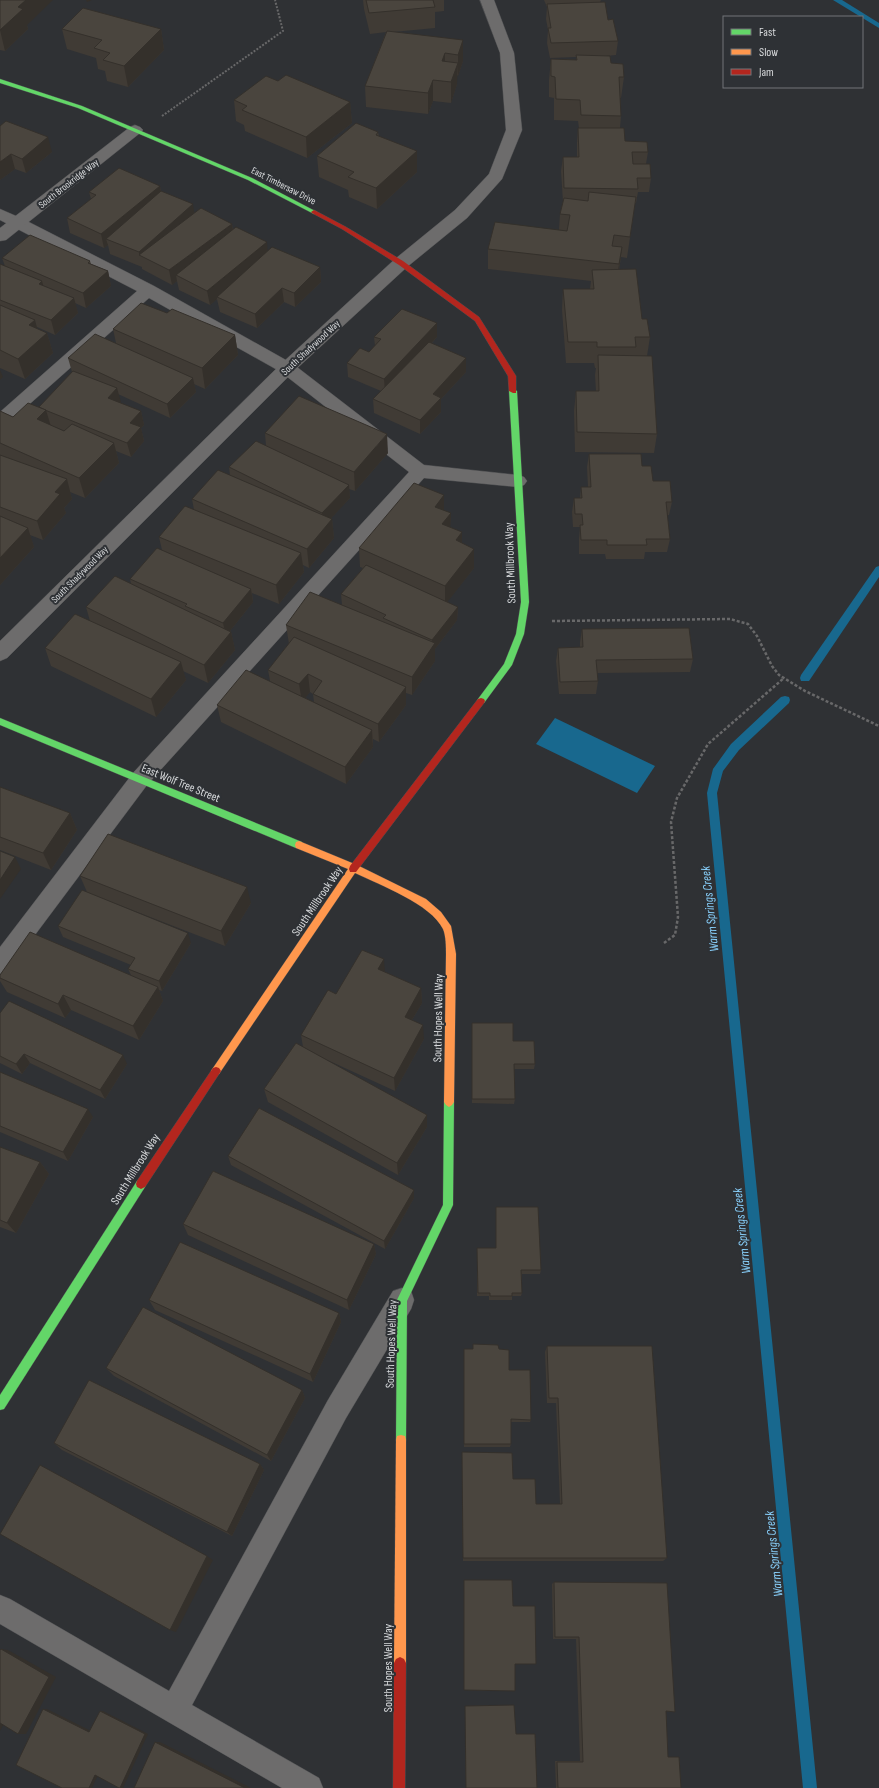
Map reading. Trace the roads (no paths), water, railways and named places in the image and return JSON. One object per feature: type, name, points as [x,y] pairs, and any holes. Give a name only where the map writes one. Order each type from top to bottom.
[{"type":"street","name":"South Shadywood Way","points":[[0,653],[287,368],[401,263],[461,214],[496,176],[514,130],[506,53],[487,0]]},
{"type":"street","name":"East Timbersaw Drive","points":[[0,81],[80,107],[250,179],[344,228],[401,263],[477,319],[512,376]]},
{"type":"street","name":"South Brookridge Way","points":[[0,236],[135,130]]},
{"type":"street","name":"South Millbrook Way","points":[[0,1405],[171,1136],[354,868],[508,665],[520,634],[525,602],[512,376]]},
{"type":"street","name":"East Wolf Tree Street","points":[[0,721],[354,868]]},
{"type":"street","name":"South Hopes Well Way","points":[[354,868],[423,902],[438,915],[448,929],[451,954],[448,1205],[402,1300],[399,1788]]},
{"type":"lane","points":[[0,214],[148,290],[287,368],[420,471],[518,481]]},
{"type":"lane","points":[[0,421],[148,290]]},
{"type":"lane","points":[[0,964],[140,779],[420,471]]},
{"type":"lane","points":[[174,1710],[337,1409],[402,1300]]},
{"type":"lane","points":[[0,1609],[309,1788]]},
{"type":"water","points":[[555,718],[655,766],[637,793],[536,744]]},
{"type":"waterway","name":"Warm Springs Creek","points":[[837,0],[863,16]]},
{"type":"waterway","name":"Warm Springs Creek","points":[[863,16],[879,26]]},
{"type":"waterway","name":"Warm Springs Creek","points":[[805,678],[879,570]]},
{"type":"waterway","name":"Warm Springs Creek","points":[[785,700],[735,747],[718,769],[712,793],[810,1788]]}]
